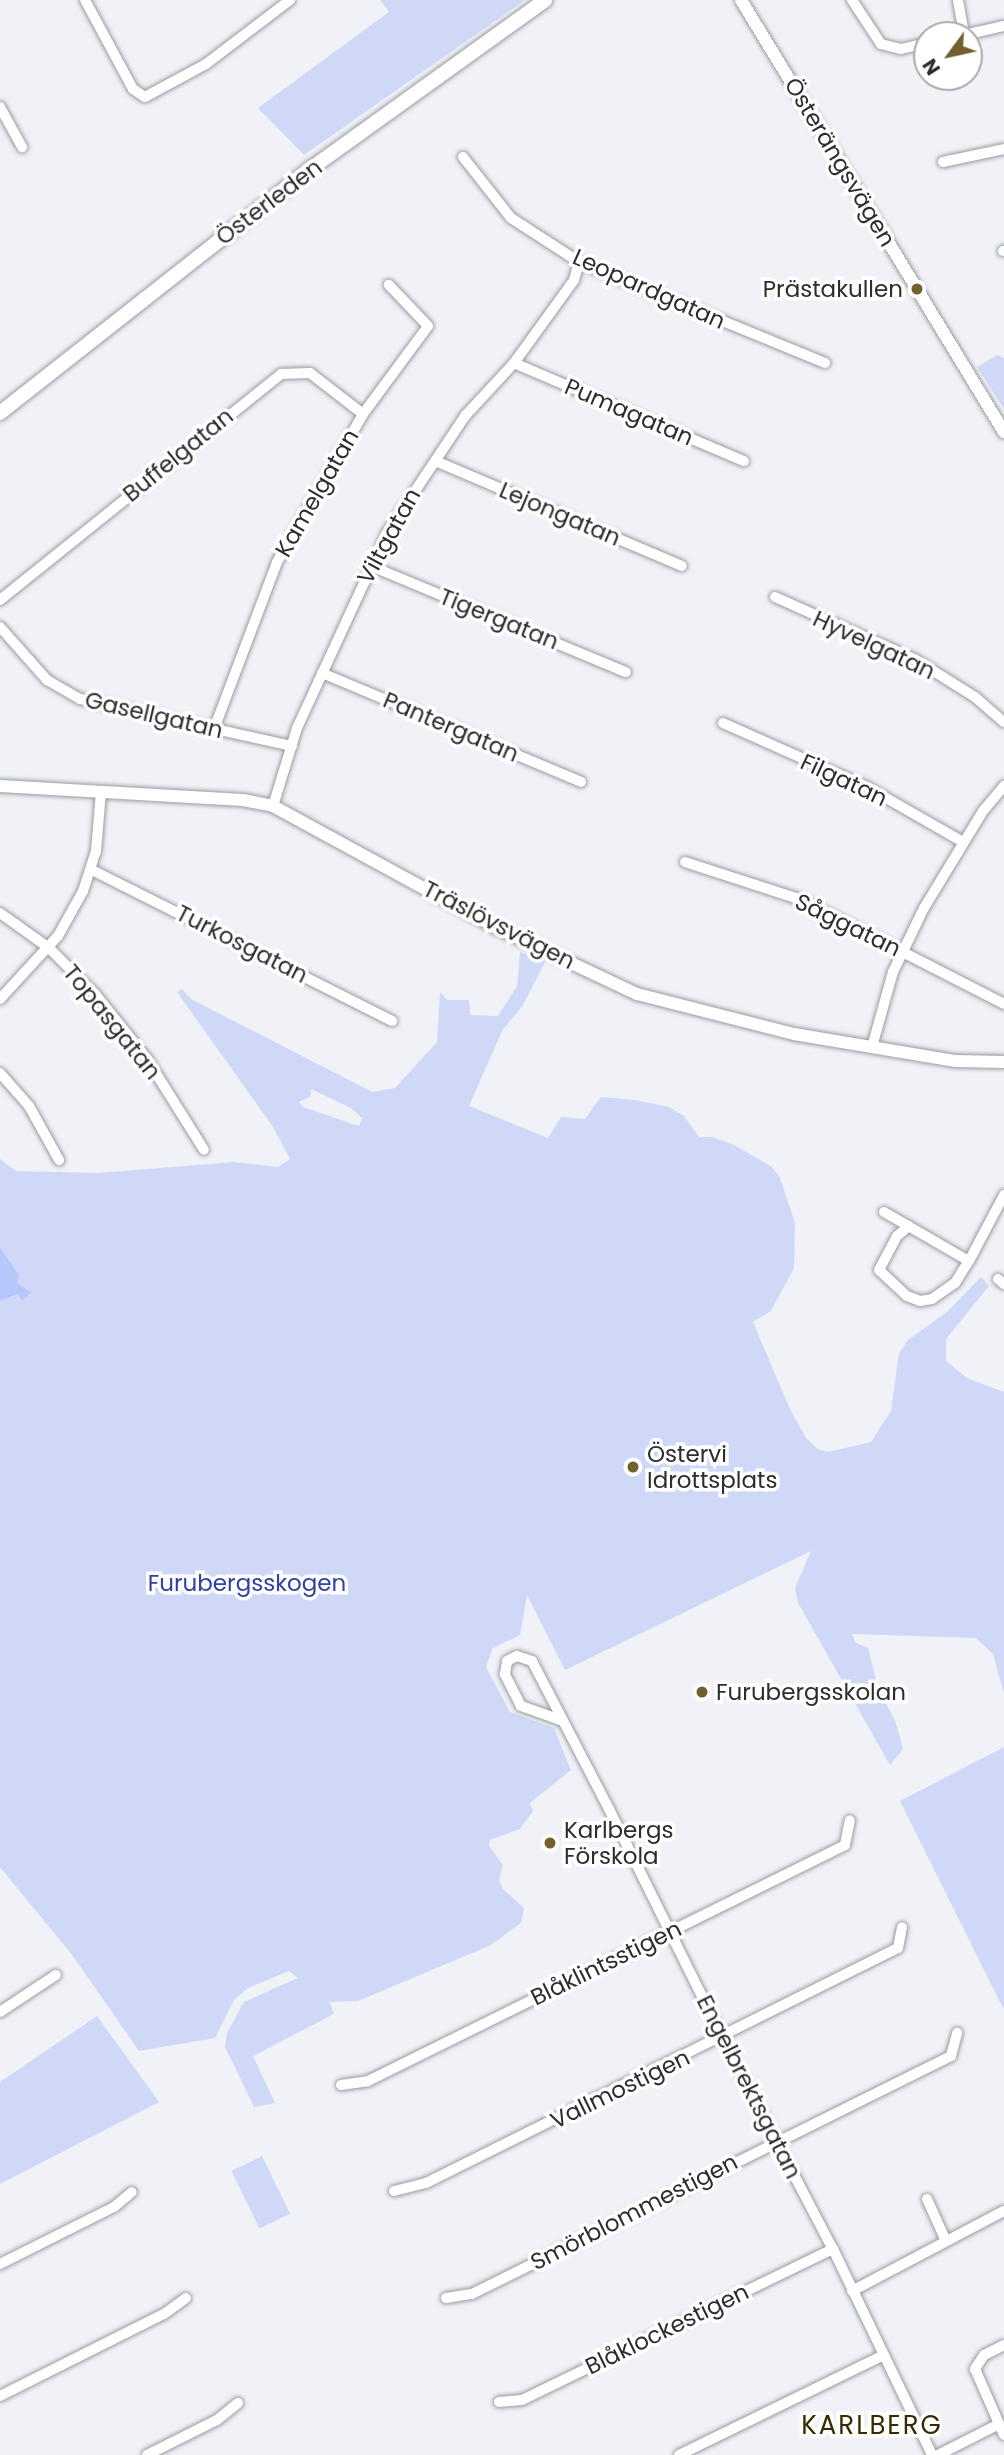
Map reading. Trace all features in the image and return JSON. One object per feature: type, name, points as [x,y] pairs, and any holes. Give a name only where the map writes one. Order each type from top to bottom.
[{"type":"main road","name":"Österleden","points":[[0,413],[313,167],[545,0]]},
{"type":"street","points":[[85,0],[133,89],[145,97],[206,64],[290,0]]},
{"type":"street","name":"Österängsvägen","points":[[741,0],[1004,432]]},
{"type":"street","name":"Österängsvägen","points":[[748,0],[1004,418]]},
{"type":"street","points":[[852,0],[881,44],[901,49],[913,46]]},
{"type":"street","points":[[958,0],[962,21]]},
{"type":"street","points":[[983,31],[1004,26]]},
{"type":"street","points":[[0,107],[22,147]]},
{"type":"street","points":[[943,162],[1004,149]]},
{"type":"street","name":"Leopardgatan","points":[[463,157],[511,218],[579,262],[825,363]]},
{"type":"street","name":"Viltgatan","points":[[273,806],[292,746],[322,673],[371,566],[417,482],[438,462],[465,416],[514,363],[574,280],[579,262]]},
{"type":"street","name":"Kamelgatan","points":[[214,729],[277,562],[363,414],[428,326],[389,285]]},
{"type":"street","name":"Pumagatan","points":[[514,363],[744,461]]},
{"type":"street","name":"Buffelgatan","points":[[0,600],[281,374],[290,370],[310,373],[363,414]]},
{"type":"street","name":"Lejongatan","points":[[438,462],[682,566]]},
{"type":"street","name":"Tigergatan","points":[[371,566],[626,672]]},
{"type":"street","name":"Hyvelgatan","points":[[775,597],[916,660],[975,696],[1004,722]]},
{"type":"street","name":"Gasellgatan","points":[[0,627],[47,680],[80,699],[292,746]]},
{"type":"street","name":"Pantergatan","points":[[322,673],[581,782]]},
{"type":"street","name":"Filgatan","points":[[723,723],[867,787],[963,842]]},
{"type":"street","name":"Träslövsvägen","points":[[0,786],[243,800],[273,806],[495,927],[637,994],[742,1024],[956,1061],[1004,1062]]},
{"type":"street","points":[[872,1047],[878,1015],[902,951],[963,842],[1004,786]]},
{"type":"street","points":[[0,999],[49,947],[92,870],[100,792]]},
{"type":"street","name":"Såggatan","points":[[685,862],[799,899],[1004,1003]]},
{"type":"street","name":"Turkosgatan","points":[[92,870],[392,1021]]},
{"type":"street","name":"Topasgatan","points":[[0,913],[49,947],[95,994],[147,1059],[204,1150]]},
{"type":"street","points":[[0,1073],[29,1106],[59,1160]]},
{"type":"street","points":[[909,1226],[897,1236],[879,1270],[907,1296],[920,1301],[932,1299],[955,1283],[1004,1195]]},
{"type":"street","points":[[884,1212],[969,1261]]},
{"type":"street","name":"Engelbrektsgatan","points":[[563,1721],[521,1706],[505,1674],[507,1661],[517,1656],[532,1661],[563,1721],[671,1931],[723,2039],[833,2249],[932,2455]]},
{"type":"street","name":"Blåklintsstigen","points":[[341,2085],[368,2081],[845,1845],[850,1820]]},
{"type":"street","name":"Vallmostigen","points":[[394,2190],[426,2183],[723,2039],[898,1948],[902,1927]]},
{"type":"street","points":[[0,2012],[56,1975]]},
{"type":"street","name":"Smörblommestigen","points":[[446,2298],[472,2294],[951,2056],[957,2033]]},
{"type":"street","points":[[0,2264],[114,2207],[132,2192]]},
{"type":"street","points":[[927,2199],[946,2241]]},
{"type":"street","points":[[852,2291],[1004,2211]]},
{"type":"street","name":"Blåklockestigen","points":[[499,2402],[522,2400],[833,2249]]},
{"type":"street","points":[[0,2396],[164,2314],[186,2298]]},
{"type":"street","points":[[1004,2345],[984,2355],[975,2369],[1004,2435]]},
{"type":"street","points":[[679,2455],[884,2356]]},
{"type":"street","points":[[147,2455],[217,2420],[238,2403]]},
{"type":"street","points":[[938,2455],[999,2424]]},
{"type":"green space","points":[[380,0],[525,0],[304,155],[258,108],[389,12]]},
{"type":"green space","points":[[997,355],[1004,358],[1004,409],[977,367]]},
{"type":"green space","name":"Furubergsskogen","points":[[520,952],[545,962],[523,1005],[502,1031],[469,1106],[548,1138],[561,1117],[585,1119],[601,1097],[669,1107],[684,1116],[699,1137],[713,1137],[734,1145],[772,1167],[780,1178],[795,1223],[794,1268],[771,1311],[753,1322],[789,1407],[806,1438],[818,1449],[828,1452],[871,1442],[891,1411],[899,1353],[908,1340],[947,1312],[981,1277],[989,1286],[946,1339],[946,1361],[967,1378],[1004,1392],[1004,1693],[993,1654],[976,1638],[852,1634],[856,1643],[868,1648],[879,1691],[895,1720],[903,1749],[890,1765],[798,1603],[795,1588],[811,1551],[565,1670],[527,1595],[520,1635],[493,1648],[486,1667],[510,1712],[554,1728],[571,1770],[530,1803],[533,1811],[520,1829],[490,1840],[489,1846],[503,1865],[499,1880],[503,1889],[524,1908],[521,1923],[489,1946],[358,2001],[329,2002],[334,2013],[253,2056],[275,2103],[254,2107],[225,2047],[227,2033],[244,2002],[298,1978],[289,1971],[248,1988],[234,2000],[215,2038],[139,2051],[73,1956],[0,1867],[0,1301],[18,1294],[22,1301],[0,1247],[0,1159],[16,1171],[99,1173],[233,1162],[278,1167],[290,1159],[273,1127],[177,992],[182,989],[191,999],[372,1092],[395,1088],[437,1042],[440,992],[447,1000],[469,1000],[470,1015],[498,1016],[517,986]],"holes":[[[311,1089],[351,1108],[362,1118],[359,1126],[303,1107],[299,1102],[311,1096]]]},
{"type":"green space","points":[[1004,1747],[1004,2008],[1003,2008],[900,1801]]},
{"type":"green space","points":[[97,2016],[159,2102],[0,2184],[0,2082]]},
{"type":"green space","points":[[262,2156],[290,2214],[259,2228],[231,2171]]},
{"type":"water","points":[[0,1247],[19,1275],[17,1283],[31,1292],[22,1301],[18,1294],[0,1301]]},
{"type":"place","name":"Prästakullen","points":[[917,289]]},
{"type":"place","name":"Östervi Idrottsplats","points":[[633,1467]]},
{"type":"place","name":"Furubergsskolan","points":[[702,1692]]},
{"type":"place","name":"Karlbergs Förskola","points":[[550,1843]]},
{"type":"district","name":"KARLBERG","points":[[872,2426]]}]
